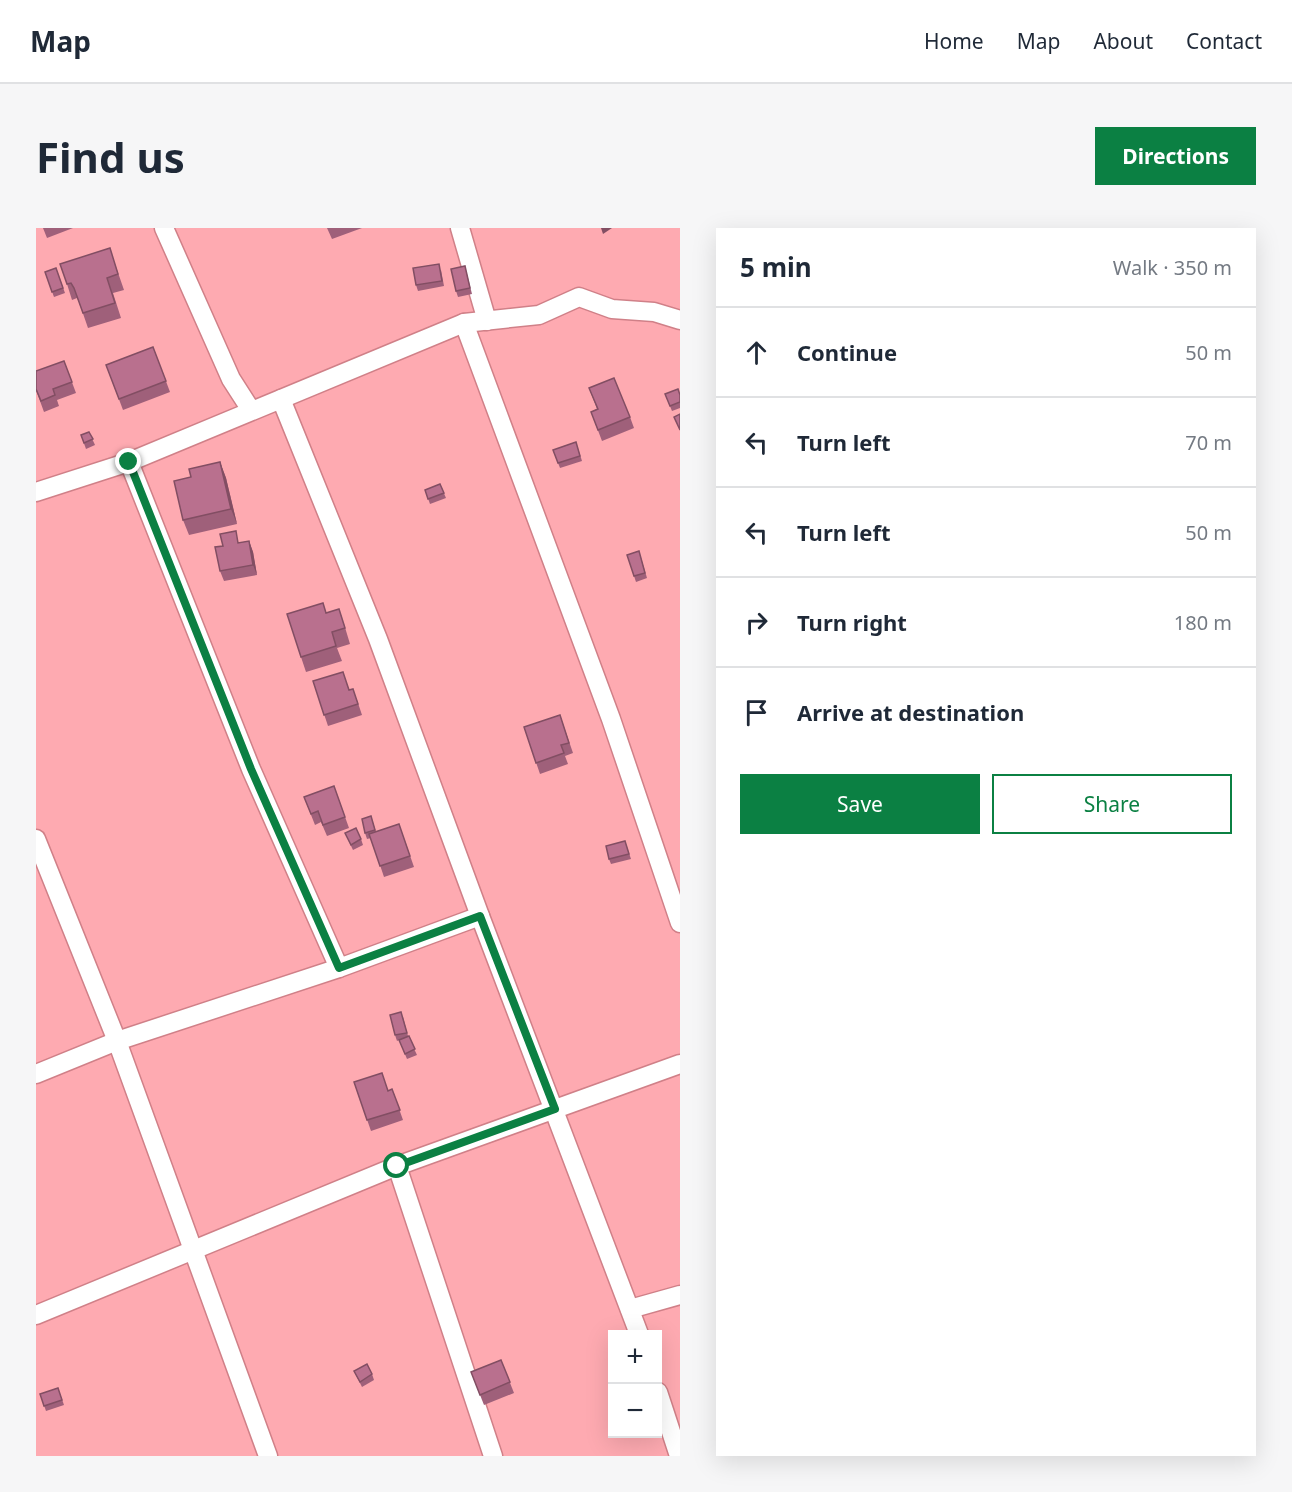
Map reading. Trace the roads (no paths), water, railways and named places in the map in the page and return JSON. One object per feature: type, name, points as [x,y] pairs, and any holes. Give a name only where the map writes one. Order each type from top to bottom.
[{"type":"street","points":[[164,228],[231,379],[251,410]]},
{"type":"street","points":[[460,228],[488,321]]},
{"type":"street","points":[[36,492],[129,462],[464,323],[539,315],[579,297],[612,309],[654,312],[680,320]]},
{"type":"street","points":[[464,323],[611,719],[680,922]]},
{"type":"street","points":[[282,399],[378,639],[480,916],[637,1330]]},
{"type":"street","points":[[129,462],[251,769],[339,968]]},
{"type":"street","points":[[36,839],[117,1041],[268,1456]]},
{"type":"street","points":[[36,1074],[117,1041],[339,968],[480,916]]},
{"type":"street","points":[[36,1315],[397,1166],[680,1064]]},
{"type":"street","points":[[397,1166],[493,1456]]},
{"type":"street","points":[[630,1309],[680,1296]]},
{"type":"street","points":[[662,1407],[679,1456]]}]
